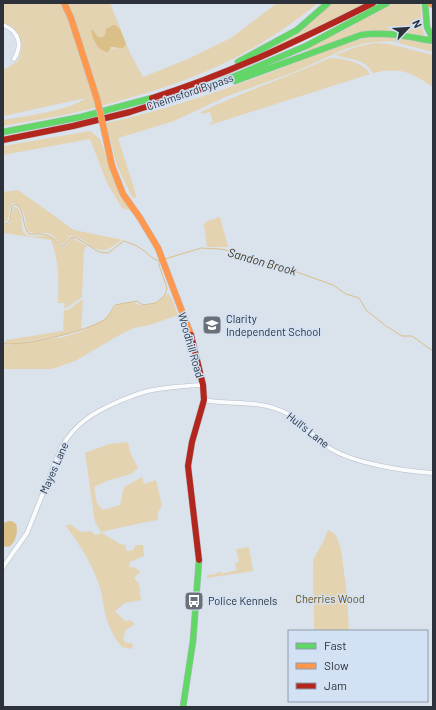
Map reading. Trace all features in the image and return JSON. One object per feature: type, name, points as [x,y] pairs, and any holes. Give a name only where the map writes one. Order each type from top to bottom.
[{"type":"main road","name":"Woodhill Road","points":[[64,3],[71,18],[96,99],[112,166],[124,194],[158,248],[190,331],[203,385],[204,400],[192,442],[188,466],[199,559],[193,641],[183,707]]},
{"type":"main road","points":[[198,82],[298,30],[328,3]]},
{"type":"main road","name":"Chelmsford Bypass","points":[[3,132],[121,107],[198,82],[262,57],[308,36],[373,3]]},
{"type":"main road","name":"Chelmsford Bypass","points":[[3,140],[73,126],[130,112],[208,88],[306,46],[387,3]]},
{"type":"main road","points":[[425,3],[428,20],[428,33],[433,40]]},
{"type":"main road","points":[[428,20],[433,12]]},
{"type":"main road","points":[[208,88],[241,80],[361,35],[387,33],[433,40]]},
{"type":"street","points":[[3,25],[17,34],[19,45],[14,59]]},
{"type":"street","name":"Mayes Lane","points":[[3,567],[27,533],[61,448],[68,437],[85,419],[108,406],[146,391],[162,388],[203,385]]},
{"type":"street","name":"Hull's Lane","points":[[204,400],[250,403],[275,408],[289,414],[326,445],[349,456],[359,460],[409,471],[433,473]]},
{"type":"green space","points":[[3,3],[110,3],[130,53],[143,77],[188,59],[231,38],[277,3],[318,3],[302,16],[260,44],[233,59],[197,75],[120,101],[52,117],[3,126],[3,120],[58,110],[78,103],[86,98],[3,116],[3,68],[7,68],[18,61],[21,48],[18,36],[13,27],[3,23]],"holes":[[[106,29],[116,49],[97,46],[93,40],[93,30],[98,37],[101,37],[105,35]]]},
{"type":"green space","points":[[332,3],[366,3],[277,47],[276,45],[320,14]]},
{"type":"green space","points":[[394,3],[420,3],[422,28],[425,36],[393,30],[311,50],[301,50],[346,29]]},
{"type":"green space","points":[[385,36],[415,40],[433,45],[433,52],[390,41],[365,43],[345,49],[292,73],[225,97],[174,121],[118,138],[136,196],[135,198],[132,197],[117,166],[106,123],[147,113],[207,95],[340,45]]},
{"type":"green space","points":[[374,43],[389,44],[433,55],[433,87],[405,72],[382,71],[373,73],[361,62],[335,55],[356,47]]},
{"type":"green space","points":[[330,58],[358,63],[370,74],[210,125],[209,124],[213,122],[210,112],[201,114],[201,112],[249,91]]},
{"type":"green space","points":[[90,131],[100,139],[113,174],[132,211],[122,208],[107,183],[90,139],[3,155],[3,146]]},
{"type":"green space","points":[[18,190],[74,230],[123,240],[104,250],[94,248],[78,237],[74,236],[69,236],[66,243],[60,244],[56,238],[48,233],[32,233],[27,231],[24,213],[16,203],[13,203],[10,207],[8,220],[3,223],[3,192]]},
{"type":"green space","points":[[14,207],[19,210],[23,231],[27,235],[50,236],[61,247],[67,245],[70,239],[73,238],[87,246],[84,250],[82,297],[66,308],[64,308],[65,303],[58,303],[58,272],[56,256],[51,240],[3,233],[3,226],[9,224]]},
{"type":"green space","points":[[220,217],[228,247],[207,247],[204,224]]},
{"type":"green space","points":[[168,293],[178,315],[150,325],[134,328],[75,361],[52,369],[3,369],[3,339],[4,344],[8,345],[64,337],[82,331],[105,319],[119,304],[134,302],[144,306],[159,301]]},
{"type":"green space","points":[[83,299],[81,330],[63,335],[17,343],[5,343],[6,340],[63,331],[64,310],[68,310]]},
{"type":"green space","points":[[128,442],[130,452],[138,468],[131,474],[107,481],[94,487],[97,504],[103,510],[120,505],[124,487],[142,477],[144,484],[156,480],[162,505],[158,512],[158,520],[101,532],[95,522],[85,453],[109,444]]},
{"type":"green space","points":[[70,524],[81,532],[91,531],[95,535],[102,533],[120,544],[125,545],[127,551],[133,550],[136,545],[143,545],[144,556],[130,562],[129,567],[136,568],[140,572],[134,578],[139,584],[141,600],[125,603],[115,611],[125,621],[130,620],[135,624],[126,630],[123,638],[125,642],[133,644],[132,649],[122,647],[112,632],[95,574],[77,541],[66,526]]},
{"type":"green space","name":"Cherries Wood","points":[[328,530],[336,535],[341,549],[347,595],[349,630],[315,630],[313,560]]},
{"type":"green space","points":[[249,547],[253,571],[207,578],[207,575],[216,574],[218,572],[221,572],[221,574],[237,570],[235,563],[239,562],[236,549]]},
{"type":"shaded area","points":[[113,25],[120,29],[126,44],[123,48],[111,47],[108,52],[104,51],[98,47],[94,41],[91,30],[93,30],[98,37],[102,37],[105,35],[106,29]]},
{"type":"shaded area","points":[[9,521],[16,524],[17,532],[13,543],[7,547],[3,546],[3,523]]},
{"type":"waterway","name":"Sandon Brook","points":[[3,224],[7,224],[10,220],[12,206],[16,204],[21,211],[25,227],[29,234],[50,236],[61,246],[66,244],[70,238],[75,237],[99,252],[108,253],[124,241],[138,247],[152,258],[160,261]]},
{"type":"waterway","name":"Sandon Brook","points":[[165,259],[201,248],[220,249],[235,252],[257,261],[277,265],[333,285],[346,294],[359,298],[366,310],[386,326],[402,336],[412,336],[433,351]]},
{"type":"waterway","points":[[3,343],[11,344],[38,341],[85,329],[106,319],[115,305],[137,301],[143,305],[156,303],[165,295],[167,288],[159,262]]},
{"type":"traffic: fast","points":[[238,62],[297,30],[328,3]]},
{"type":"traffic: fast","points":[[214,85],[306,46],[387,3]]},
{"type":"traffic: fast","points":[[425,3],[427,27],[433,39]]},
{"type":"traffic: fast","points":[[235,81],[361,35],[388,34],[433,41]]},
{"type":"traffic: fast","points":[[3,132],[81,117],[152,98]]},
{"type":"traffic: fast","points":[[183,707],[193,641],[199,560]]},
{"type":"traffic: slow","points":[[64,3],[71,18],[97,99]]},
{"type":"traffic: slow","points":[[97,99],[105,134]]},
{"type":"traffic: slow","points":[[105,134],[112,166],[123,194],[140,218],[158,248],[191,335]]},
{"type":"traffic: jam","points":[[152,98],[181,89],[265,55],[373,3]]},
{"type":"traffic: jam","points":[[3,140],[73,126],[130,112],[214,85]]},
{"type":"traffic: jam","points":[[191,335],[203,385],[204,400],[192,442],[188,466],[199,560]]},
{"type":"place","name":"Clarity Independent School","points":[[212,325]]},
{"type":"place","name":"Police Kennels","points":[[194,601]]}]
